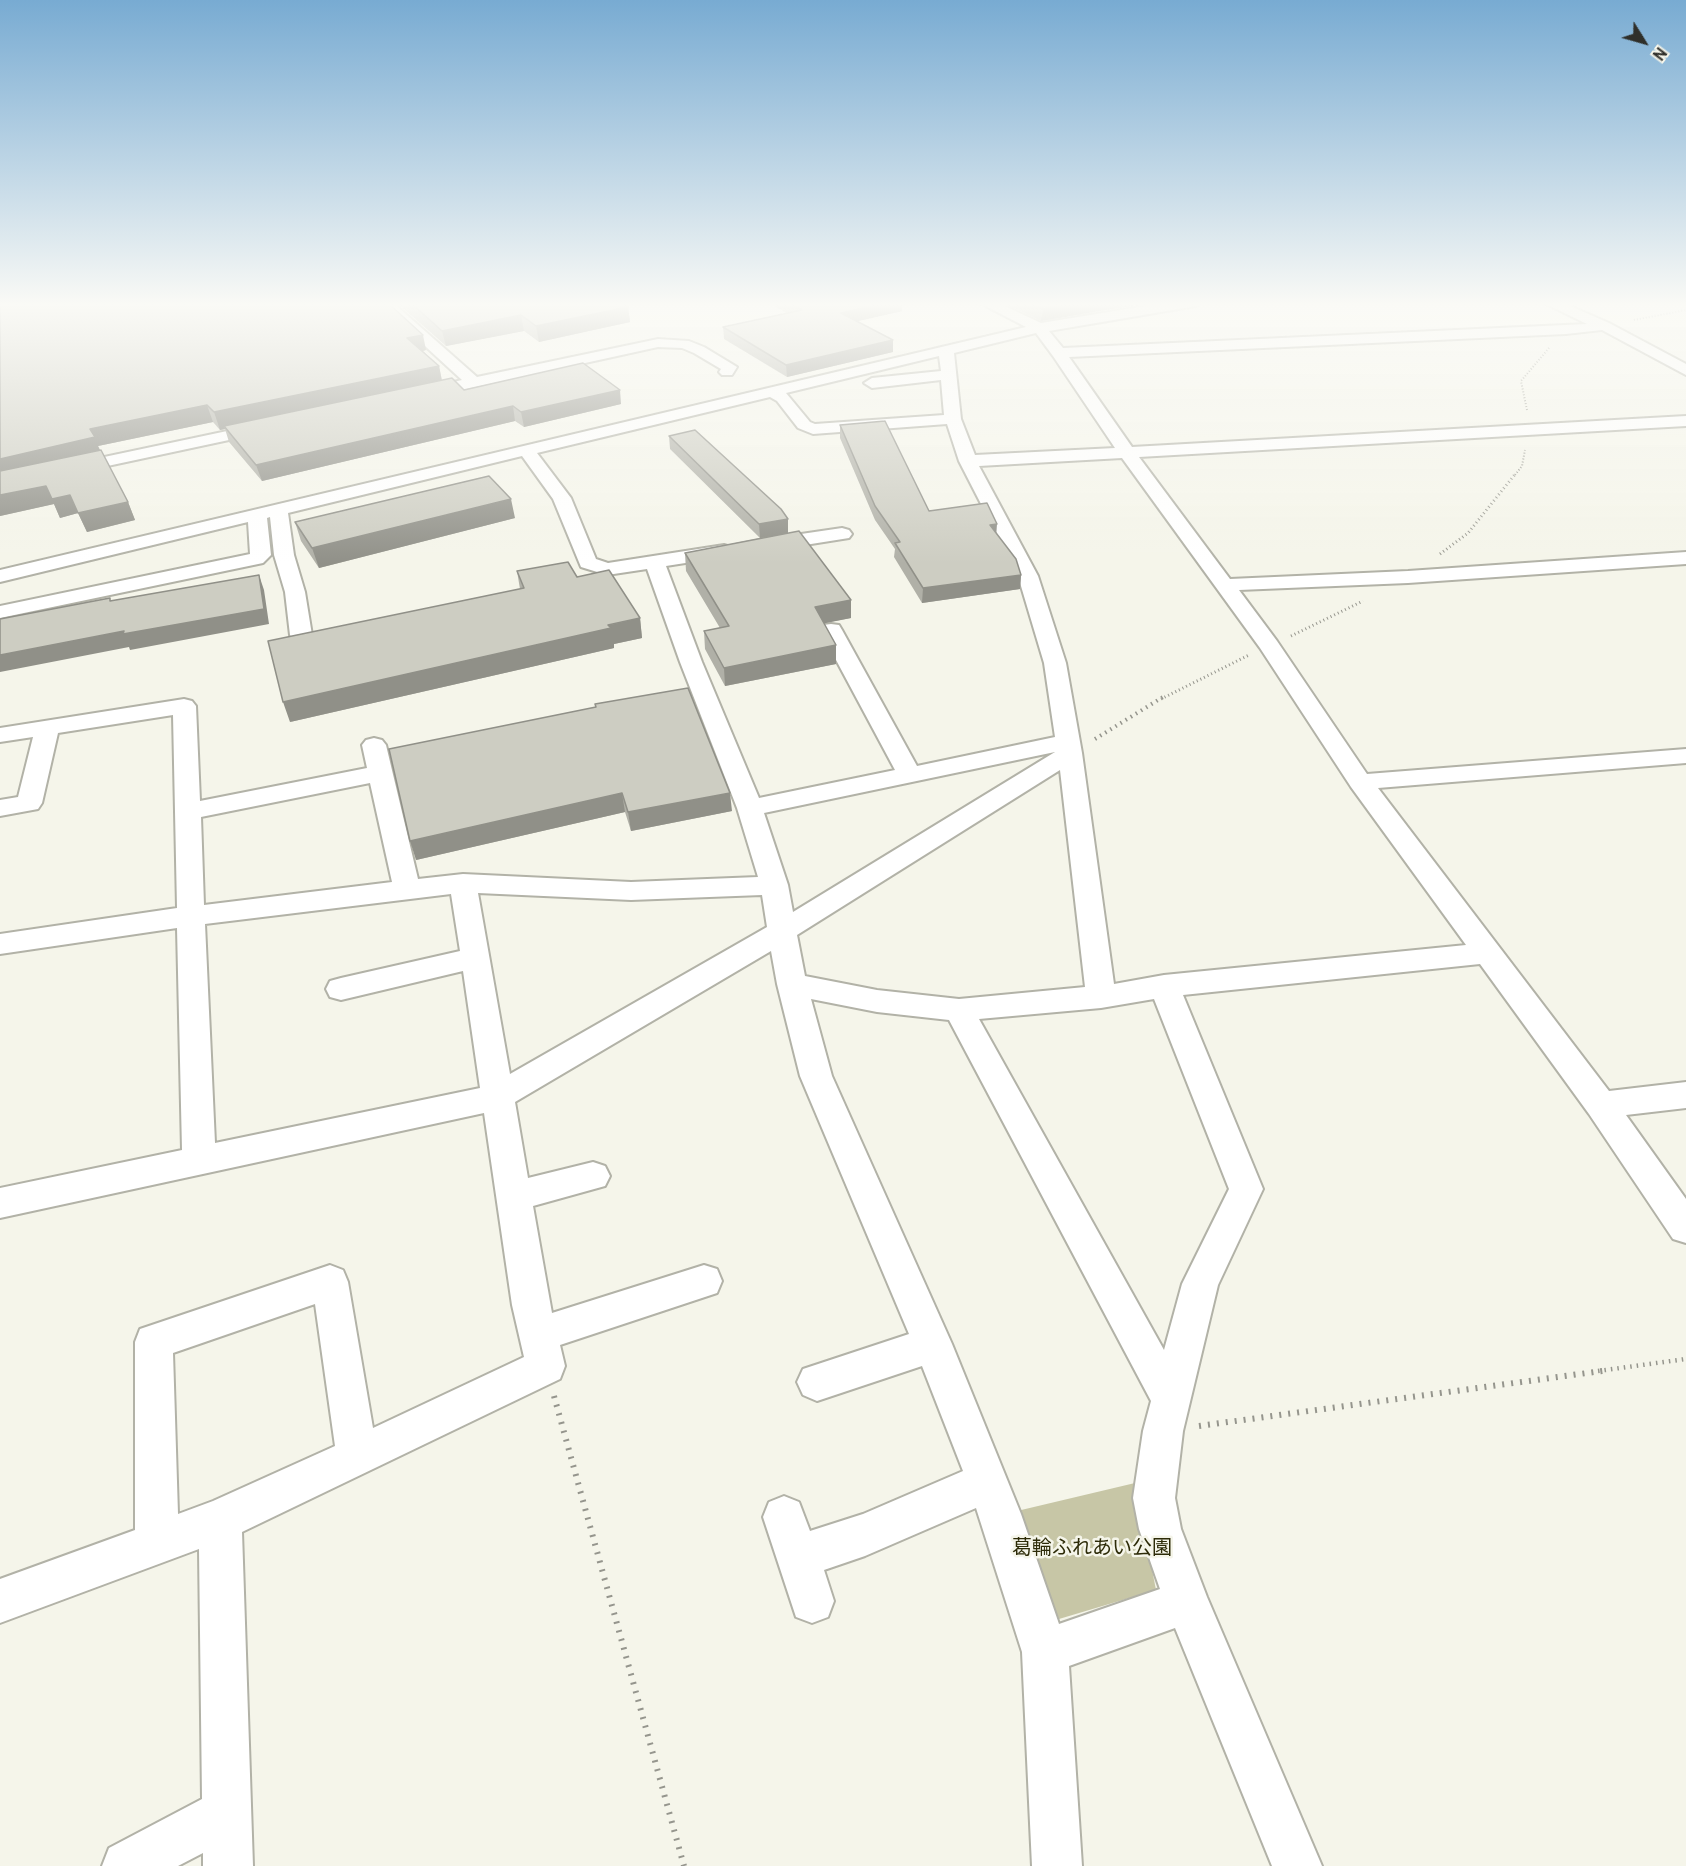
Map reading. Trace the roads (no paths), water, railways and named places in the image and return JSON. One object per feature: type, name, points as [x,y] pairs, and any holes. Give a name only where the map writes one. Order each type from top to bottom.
[{"type":"street","points":[[404,398],[446,389]]},
{"type":"street","points":[[761,389],[783,398],[804,425],[813,429],[953,419]]},
{"type":"street","points":[[0,576],[779,389]]},
{"type":"street","points":[[767,392],[798,389]]},
{"type":"street","points":[[950,389],[953,419],[968,461],[1028,576],[1055,663],[1069,748],[1101,997]]},
{"type":"street","points":[[1084,389],[1223,585],[1269,645],[1360,782],[1601,1105],[1686,1228]]},
{"type":"street","points":[[968,461],[1686,421]]},
{"type":"street","points":[[0,484],[277,425]]},
{"type":"street","points":[[526,450],[562,498],[588,563],[607,569],[842,534]]},
{"type":"street","points":[[278,510],[284,555],[295,592],[301,635]]},
{"type":"street","points":[[0,612],[255,559],[261,555],[257,514]]},
{"type":"street","points":[[1223,585],[1408,577],[1686,558]]},
{"type":"street","points":[[654,561],[691,662],[750,808],[774,885],[792,984],[816,1076],[933,1344],[987,1482],[1045,1652],[1057,1866]]},
{"type":"street","points":[[831,630],[909,774]]},
{"type":"street","points":[[0,735],[184,706],[199,1160]]},
{"type":"street","points":[[0,808],[27,809],[47,728]]},
{"type":"street","points":[[374,746],[407,890]]},
{"type":"street","points":[[750,808],[909,774],[1069,748]]},
{"type":"street","points":[[0,1209],[0,1203],[497,1097],[781,932],[1069,748]]},
{"type":"street","points":[[1360,782],[1686,756]]},
{"type":"street","points":[[187,812],[380,773]]},
{"type":"street","points":[[0,944],[190,916],[463,883],[632,891],[774,885]]},
{"type":"street","points":[[463,883],[531,1305],[542,1351]]},
{"type":"street","points":[[792,984],[877,1001],[959,1010],[1101,997],[1164,986],[1488,953]]},
{"type":"street","points":[[341,989],[475,958]]},
{"type":"street","points":[[1164,986],[1246,1189],[1200,1284],[1167,1415],[1154,1498],[1160,1529],[1187,1602],[1297,1866]]},
{"type":"street","points":[[959,1010],[1167,1415]]},
{"type":"street","points":[[1601,1105],[1686,1095]]},
{"type":"street","points":[[514,1196],[592,1176]]},
{"type":"street","points":[[0,1601],[220,1520],[357,1457],[542,1351],[592,1316],[704,1281]]},
{"type":"street","points":[[157,1544],[154,1342],[330,1282],[357,1457]]},
{"type":"street","points":[[817,1382],[933,1344]]},
{"type":"street","points":[[798,1557],[865,1535],[987,1482]]},
{"type":"street","points":[[784,1517],[812,1601]]},
{"type":"street","points":[[220,1520],[228,1866]]},
{"type":"street","points":[[1045,1652],[1187,1602]]},
{"type":"street","points":[[127,1866],[225,1814]]},
{"type":"park label","name":"葛輪ふれあい公園","points":[[1092,1550]]}]
